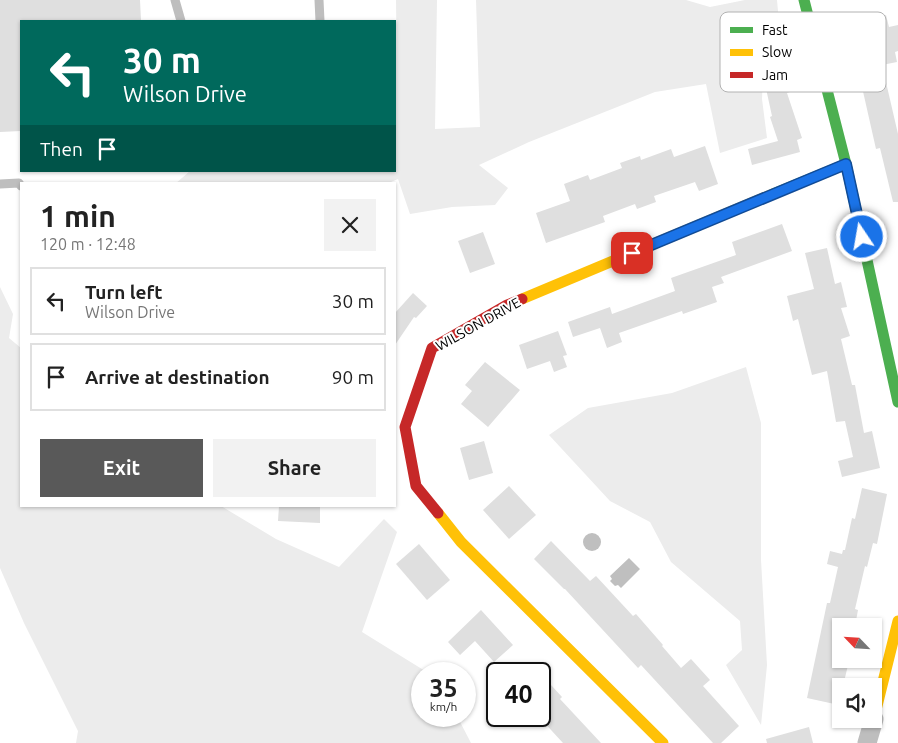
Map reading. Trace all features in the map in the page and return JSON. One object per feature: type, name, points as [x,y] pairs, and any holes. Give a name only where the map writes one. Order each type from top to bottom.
[{"type":"street","points":[[828,92],[846,164],[898,402]]},
{"type":"street","name":"WILSON DRIVE","points":[[663,743],[461,542],[416,486],[405,427],[432,348],[507,305],[846,164]]},
{"type":"street","points":[[882,686],[898,621]]},
{"type":"street","points":[[867,743],[871,728]]},
{"type":"lane","points":[[175,0],[181,20]]},
{"type":"lane","points":[[319,0],[320,20]]},
{"type":"lane","points":[[0,184],[20,184]]},
{"type":"shaded area","points":[[396,0],[437,0],[435,129],[480,127],[476,0],[686,0],[710,7],[745,0],[777,0],[778,12],[720,12],[720,92],[762,92],[767,138],[720,153],[706,84],[655,92],[529,142],[479,165],[508,188],[495,205],[452,207],[410,214],[398,179],[391,182],[177,182],[189,172],[396,172]]},
{"type":"shaded area","points":[[0,287],[13,314],[9,338],[20,347],[20,507],[223,507],[276,539],[339,567],[384,519],[397,532],[362,632],[411,662],[411,727],[463,727],[471,743],[76,743],[78,731],[24,623],[0,568]]},
{"type":"shaded area","points":[[746,367],[761,423],[761,560],[767,665],[761,725],[726,665],[742,650],[740,621],[671,562],[650,522],[610,501],[549,435],[588,408],[672,393]]},
{"type":"shaded area","points":[[588,533],[596,533],[601,538],[599,549],[588,551],[583,546],[583,538]]},
{"type":"shaded area","points":[[629,558],[640,569],[621,588],[618,585],[615,586],[610,581],[612,579],[610,576]]},
{"type":"building","points":[[0,0],[140,0],[141,20],[20,20],[20,131],[0,132]]},
{"type":"building","points":[[886,15],[889,27],[898,25],[898,51],[895,52],[897,62],[886,64]]},
{"type":"building","points":[[886,82],[898,134],[898,202],[893,202],[880,148],[876,149],[863,92],[886,92]]},
{"type":"building","points":[[767,92],[790,92],[787,93],[802,138],[797,140],[800,152],[752,165],[748,149],[778,141],[770,117],[772,116]]},
{"type":"building","points":[[705,146],[718,184],[699,191],[695,182],[654,196],[656,202],[637,209],[635,204],[603,216],[605,222],[546,243],[536,213],[570,201],[564,184],[588,175],[590,180],[622,168],[620,163],[640,156],[641,160],[671,149],[674,157]]},
{"type":"building","points":[[782,224],[792,251],[721,277],[724,283],[712,287],[717,302],[683,314],[682,311],[619,333],[622,342],[607,348],[600,328],[573,337],[568,322],[610,307],[612,314],[675,291],[671,278],[736,255],[732,242]]},
{"type":"building","points":[[483,232],[495,264],[470,273],[458,241]]},
{"type":"building","points":[[827,248],[835,284],[841,282],[847,307],[841,308],[850,336],[841,339],[852,385],[855,385],[864,433],[872,431],[880,468],[842,477],[838,461],[853,457],[845,421],[836,422],[827,371],[812,375],[798,319],[793,321],[787,296],[814,289],[805,253]]},
{"type":"building","points":[[413,293],[427,306],[416,318],[414,317],[396,344],[396,312]]},
{"type":"building","points":[[558,331],[567,355],[563,356],[567,367],[554,372],[550,361],[527,369],[519,345]]},
{"type":"building","points":[[485,362],[520,390],[488,427],[461,404],[472,391],[465,385]]},
{"type":"building","points":[[484,441],[493,473],[469,480],[460,448]]},
{"type":"building","points":[[509,486],[536,515],[509,539],[483,510]]},
{"type":"building","points":[[862,488],[887,494],[877,544],[873,543],[867,567],[865,566],[855,609],[858,610],[856,618],[832,618],[832,668],[847,668],[845,678],[832,678],[832,703],[807,698],[827,603],[830,603],[838,567],[827,564],[830,551],[842,554],[843,550],[845,550],[852,518],[855,519]]},
{"type":"building","points":[[279,507],[320,507],[320,523],[278,521]]},
{"type":"building","points":[[551,541],[590,581],[596,576],[633,616],[636,614],[681,668],[691,659],[710,680],[703,686],[739,726],[721,743],[713,743],[641,665],[638,668],[565,589],[534,559]]},
{"type":"building","points":[[419,544],[450,580],[427,600],[396,564]]},
{"type":"building","points":[[481,610],[513,645],[494,662],[475,641],[460,655],[448,642]]},
{"type":"building","points":[[551,685],[562,697],[560,699],[601,743],[563,743],[548,727],[551,727]]},
{"type":"building","points":[[809,727],[813,743],[767,743],[766,739]]},
{"type":"traffic: fast","points":[[804,0],[807,12]]},
{"type":"traffic: fast","points":[[828,92],[846,164],[898,402]]},
{"type":"traffic: fast","points":[[773,194],[846,164]]},
{"type":"traffic: slow","points":[[522,299],[773,194]]},
{"type":"traffic: slow","points":[[438,513],[461,542],[663,743]]},
{"type":"traffic: slow","points":[[882,686],[898,621]]},
{"type":"traffic: jam","points":[[438,513],[416,486],[405,427],[432,348],[507,305],[522,299]]},
{"type":"route","points":[[632,253],[846,164],[862,237]]}]
